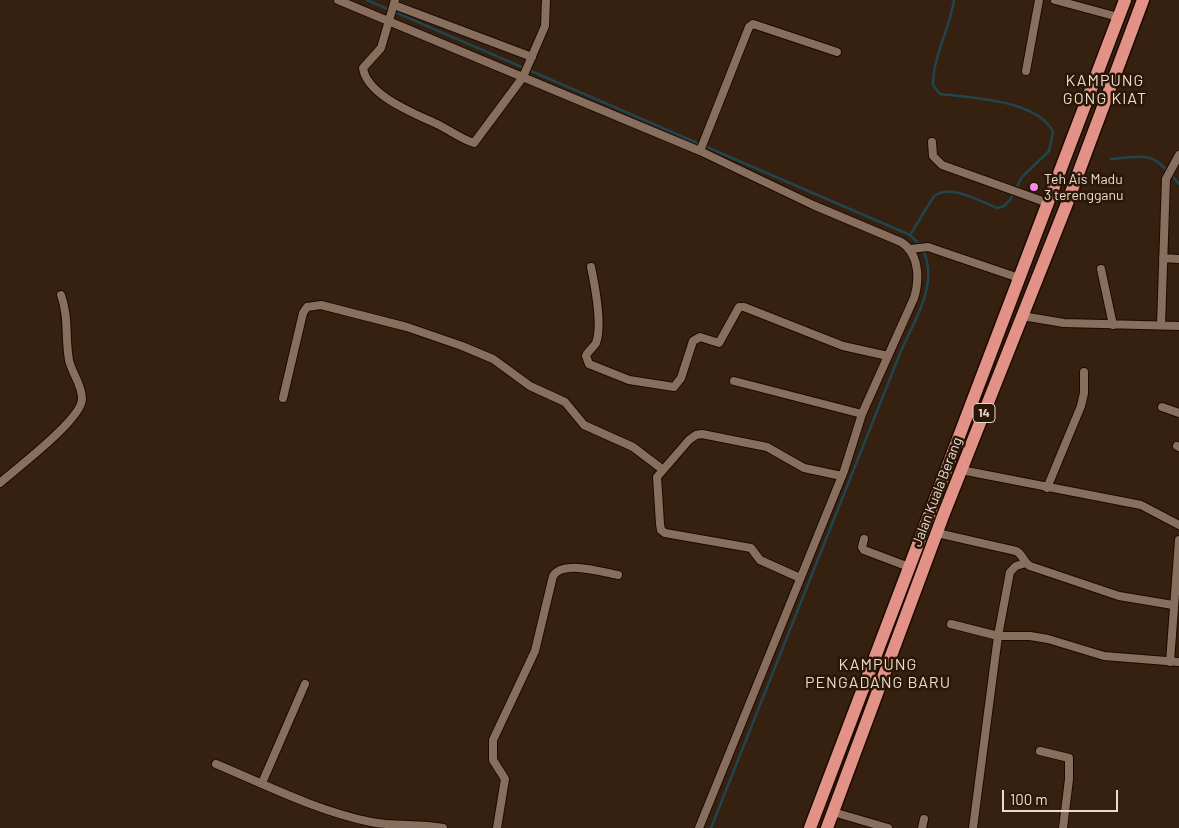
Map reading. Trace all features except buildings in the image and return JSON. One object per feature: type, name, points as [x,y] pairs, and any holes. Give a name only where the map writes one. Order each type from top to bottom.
[{"type":"highway","name":"Jalan Kuala Berang","points":[[808,828],[1125,0]]},
{"type":"highway","name":"Jalan Kuala Berang","points":[[827,828],[961,470],[1143,0]]},
{"type":"street","points":[[338,0],[700,149],[813,205],[912,248],[928,247],[1019,278]]},
{"type":"street","points":[[530,60],[394,4],[382,48],[363,68],[365,76],[375,88],[394,103],[474,143],[524,75],[545,26],[546,0]]},
{"type":"street","points":[[1026,71],[1039,0]]},
{"type":"street","points":[[1055,0],[1118,17]]},
{"type":"street","points":[[700,149],[749,28],[753,24],[838,52]]},
{"type":"street","points":[[932,142],[933,156],[942,165],[1048,203]]},
{"type":"street","points":[[1161,325],[1166,179],[1179,155]]},
{"type":"street","points":[[699,828],[842,476],[862,414],[918,286],[912,248]]},
{"type":"street","points":[[1163,258],[1179,259]]},
{"type":"street","points":[[591,267],[598,298],[597,336],[595,345],[586,356],[587,361],[589,364],[629,380],[674,387],[681,378],[693,341],[700,337],[719,343],[739,307],[744,307],[848,347],[888,356]]},
{"type":"street","points":[[1101,269],[1113,325]]},
{"type":"street","points":[[0,483],[67,425],[81,407],[81,390],[69,362],[67,316],[61,295]]},
{"type":"street","points":[[283,398],[303,313],[307,307],[321,305],[407,327],[493,359],[530,386],[565,402],[584,425],[633,446],[662,469]]},
{"type":"street","points":[[1022,316],[1064,323],[1179,326]]},
{"type":"street","points":[[1047,488],[1081,406],[1084,393],[1084,372]]},
{"type":"street","points":[[734,381],[862,414]]},
{"type":"street","points":[[1162,407],[1179,413]]},
{"type":"street","points":[[800,578],[760,560],[751,548],[665,533],[661,530],[656,484],[662,469],[690,440],[696,435],[702,434],[767,447],[804,468],[842,476]]},
{"type":"street","points":[[961,470],[1141,505],[1179,526]]},
{"type":"street","points":[[937,533],[1016,551],[1026,563]]},
{"type":"street","points":[[864,539],[862,547],[864,550],[909,567]]},
{"type":"street","points":[[1170,662],[1179,540]]},
{"type":"street","points":[[973,828],[998,636],[1010,572],[1016,566],[1026,563],[1119,596],[1173,606]]},
{"type":"street","points":[[497,828],[505,779],[493,760],[491,746],[504,712],[535,651],[553,576],[561,570],[572,567],[618,574]]},
{"type":"street","points":[[951,624],[998,636],[1030,636],[1104,656],[1179,662]]},
{"type":"street","points":[[262,783],[305,684]]},
{"type":"street","points":[[1040,751],[1069,758],[1069,779],[1063,828]]},
{"type":"street","points":[[216,764],[322,808],[362,820],[398,825],[424,824],[443,828]]},
{"type":"street","points":[[833,812],[888,828]]},
{"type":"street","points":[[922,828],[924,819]]},
{"type":"waterway","points":[[367,0],[910,235],[920,245]]},
{"type":"waterway","points":[[910,235],[934,196],[941,193],[949,192],[966,195],[997,208],[1004,206],[1010,200],[1022,177],[1049,151],[1053,132],[1045,121],[1034,113],[1019,107],[986,99],[940,94],[933,85],[936,63],[954,0]]},
{"type":"waterway","points":[[1111,159],[1150,158],[1162,166],[1179,184]]},
{"type":"waterway","points":[[711,828],[901,351],[923,301],[928,276],[923,250]]},
{"type":"place","name":"Teh Ais Madu 3 terengganu","points":[[1034,187]]},
{"type":"district","name":"KAMPUNG GONG KIAT","points":[[1105,90]]},
{"type":"district","name":"KAMPUNG PENGADANG BARU","points":[[878,674]]}]
